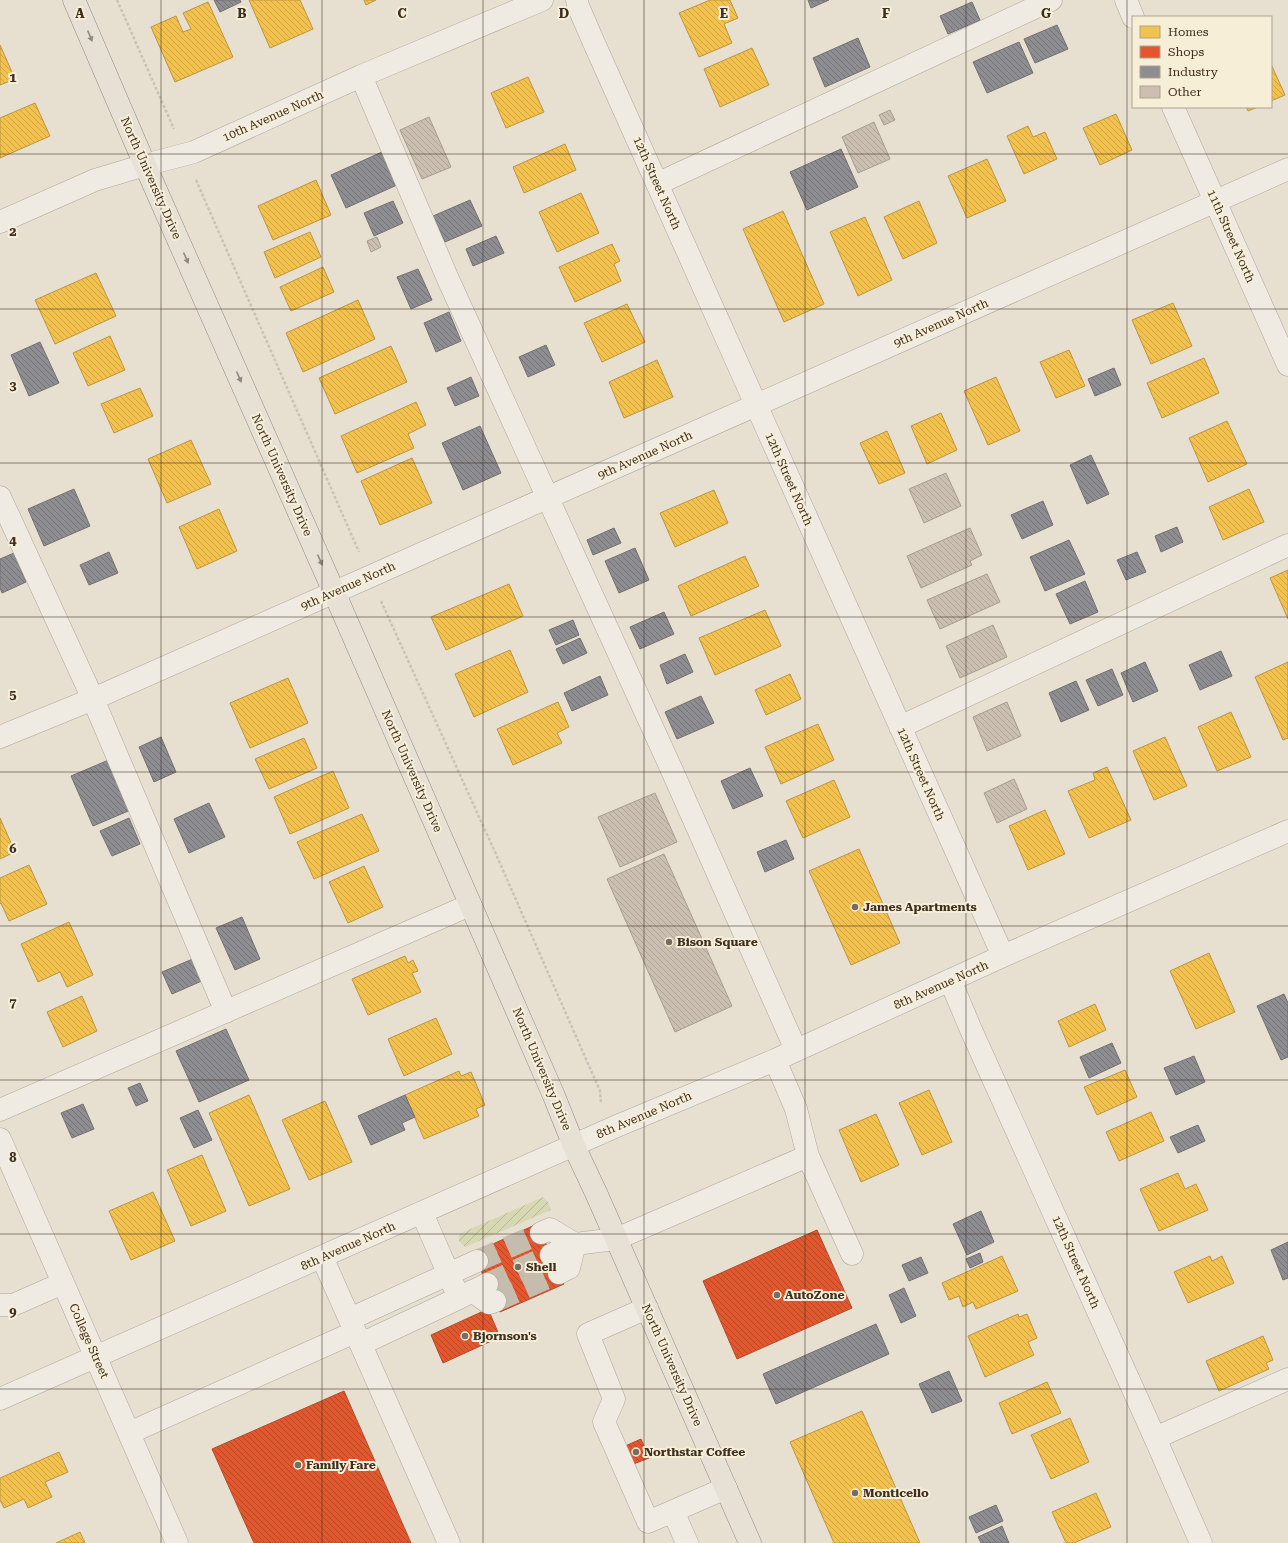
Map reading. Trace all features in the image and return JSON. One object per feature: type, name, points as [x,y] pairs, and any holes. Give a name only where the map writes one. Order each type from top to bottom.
[{"type":"main road","name":"North University Drive","points":[[74,0],[145,165],[334,592],[574,1146],[750,1543]]},
{"type":"street","name":"10th Avenue North","points":[[0,222],[95,180],[194,152],[361,76],[542,0]]},
{"type":"street","name":"12th Street North","points":[[577,0],[578,6],[657,184],[1004,956]]},
{"type":"street","points":[[657,184],[1051,0]]},
{"type":"street","points":[[1126,0],[1133,16]]},
{"type":"street","points":[[361,76],[448,279],[673,773],[796,1050]]},
{"type":"street","name":"11th Street North","points":[[1173,108],[1288,365]]},
{"type":"street","name":"9th Avenue North","points":[[0,737],[93,698],[334,592],[1288,169]]},
{"type":"street","points":[[0,497],[93,698],[226,1012]]},
{"type":"street","points":[[900,727],[1288,546]]},
{"type":"street","name":"8th Avenue North","points":[[0,1399],[617,1126],[775,1060],[950,980],[1288,831]]},
{"type":"street","points":[[0,1110],[470,905]]},
{"type":"street","name":"12th Street North","points":[[950,980],[1201,1543]]},
{"type":"street","points":[[775,1060],[796,1109],[808,1156],[852,1254]]},
{"type":"street","name":"College Street","points":[[0,1139],[177,1543]]},
{"type":"street","points":[[541,1233],[550,1229],[575,1244],[616,1239],[808,1156]]},
{"type":"street","points":[[129,1433],[356,1331],[478,1293],[448,1274],[422,1213]]},
{"type":"street","points":[[555,1264],[575,1244]]},
{"type":"street","points":[[322,1257],[449,1543]]},
{"type":"street","points":[[356,1331],[448,1274],[477,1262]]},
{"type":"street","points":[[0,1306],[13,1305],[63,1283]]},
{"type":"street","points":[[647,1308],[588,1334],[614,1399],[604,1422],[648,1522],[726,1488]]},
{"type":"street","points":[[1155,1438],[1288,1380]]},
{"type":"street","points":[[673,1511],[687,1543]]},
{"type":"green space","points":[[543,1197],[548,1202],[551,1210],[465,1247],[459,1241],[459,1234]]},
{"type":"building: Homes","points":[[249,0],[300,0],[313,29],[270,48]]},
{"type":"building: Homes","points":[[364,0],[376,0],[366,5]]},
{"type":"building: Homes","points":[[710,0],[730,0],[738,18],[724,24],[732,43],[699,57],[679,13]]},
{"type":"building: Homes","points":[[208,2],[233,57],[175,82],[151,27],[176,16],[183,32],[191,29],[183,13]]},
{"type":"building: Homes","points":[[0,45],[15,79],[0,85]]},
{"type":"building: Homes","points":[[752,48],[769,85],[720,107],[704,69]]},
{"type":"building: Homes","points":[[1272,66],[1285,95],[1272,101]]},
{"type":"building: Homes","points":[[528,77],[544,112],[506,128],[491,93]]},
{"type":"building: Homes","points":[[35,103],[50,136],[0,158],[0,118]]},
{"type":"building: Homes","points":[[1246,108],[1256,108],[1248,111]]},
{"type":"building: Homes","points":[[1116,114],[1132,150],[1100,165],[1083,128]]},
{"type":"building: Homes","points":[[1028,126],[1033,137],[1045,132],[1057,159],[1024,174],[1007,136]]},
{"type":"building: Homes","points":[[565,144],[576,170],[524,193],[513,167]]},
{"type":"building: Homes","points":[[987,159],[1006,201],[967,218],[948,176]]},
{"type":"building: Homes","points":[[316,180],[331,215],[273,240],[258,206]]},
{"type":"building: Homes","points":[[581,193],[599,233],[557,252],[539,212]]},
{"type":"building: Homes","points":[[919,201],[937,243],[903,259],[884,217]]},
{"type":"building: Homes","points":[[783,211],[824,304],[784,322],[743,229]]},
{"type":"building: Homes","points":[[865,217],[892,280],[858,296],[830,232]]},
{"type":"building: Homes","points":[[310,232],[321,257],[275,278],[264,252]]},
{"type":"building: Homes","points":[[612,244],[620,261],[614,264],[621,281],[575,302],[559,267]]},
{"type":"building: Homes","points":[[323,267],[334,292],[291,311],[280,287]]},
{"type":"building: Homes","points":[[96,273],[116,316],[55,344],[35,300]]},
{"type":"building: Homes","points":[[358,300],[375,339],[303,372],[286,333]]},
{"type":"building: Homes","points":[[1173,303],[1192,346],[1151,364],[1132,320]]},
{"type":"building: Homes","points":[[627,304],[645,342],[602,362],[584,323]]},
{"type":"building: Homes","points":[[110,336],[125,370],[88,386],[73,353]]},
{"type":"building: Homes","points":[[391,346],[407,382],[335,414],[319,378]]},
{"type":"building: Homes","points":[[1069,350],[1085,386],[1056,398],[1040,362]]},
{"type":"building: Homes","points":[[1204,358],[1219,393],[1162,418],[1147,383]]},
{"type":"building: Homes","points":[[657,360],[673,397],[624,418],[609,382]]},
{"type":"building: Homes","points":[[996,377],[1020,431],[988,445],[964,391]]},
{"type":"building: Homes","points":[[140,388],[153,416],[114,433],[101,404]]},
{"type":"building: Homes","points":[[416,402],[426,425],[408,434],[414,448],[357,473],[341,436]]},
{"type":"building: Homes","points":[[941,413],[957,450],[927,464],[911,426]]},
{"type":"building: Homes","points":[[1227,421],[1247,464],[1208,482],[1189,438]]},
{"type":"building: Homes","points":[[887,431],[905,473],[879,484],[860,443]]},
{"type":"building: Homes","points":[[191,440],[211,484],[167,503],[148,459]]},
{"type":"building: Homes","points":[[412,458],[432,503],[380,525],[361,481]]},
{"type":"building: Homes","points":[[1249,489],[1264,522],[1223,540],[1209,507]]},
{"type":"building: Homes","points":[[714,490],[728,523],[675,547],[660,513]]},
{"type":"building: Homes","points":[[219,509],[237,551],[197,569],[179,527]]},
{"type":"building: Homes","points":[[745,556],[759,586],[691,616],[678,586]]},
{"type":"building: Homes","points":[[1288,570],[1288,619],[1270,578]]},
{"type":"building: Homes","points":[[509,584],[523,616],[446,650],[431,617]]},
{"type":"building: Homes","points":[[765,610],[781,646],[715,675],[699,638]]},
{"type":"building: Homes","points":[[510,650],[528,692],[474,717],[455,674]]},
{"type":"building: Homes","points":[[1288,662],[1288,738],[1283,740],[1255,677]]},
{"type":"building: Homes","points":[[790,674],[801,699],[766,715],[755,690]]},
{"type":"building: Homes","points":[[288,678],[308,723],[250,748],[230,703]]},
{"type":"building: Homes","points":[[558,702],[569,727],[557,733],[562,743],[513,765],[497,729]]},
{"type":"building: Homes","points":[[1231,712],[1251,757],[1217,771],[1198,727]]},
{"type":"building: Homes","points":[[818,724],[834,760],[781,784],[765,747]]},
{"type":"building: Homes","points":[[1165,737],[1187,786],[1154,800],[1133,751]]},
{"type":"building: Homes","points":[[304,738],[317,768],[269,789],[255,759]]},
{"type":"building: Homes","points":[[1107,767],[1131,820],[1089,838],[1068,791],[1095,780],[1093,773]]},
{"type":"building: Homes","points":[[333,771],[349,808],[290,834],[274,797]]},
{"type":"building: Homes","points":[[834,780],[850,817],[803,838],[786,801]]},
{"type":"building: Homes","points":[[1045,810],[1065,854],[1028,870],[1009,826]]},
{"type":"building: Homes","points":[[362,814],[379,851],[314,879],[297,842]]},
{"type":"building: Homes","points":[[0,818],[15,852],[0,859]]},
{"type":"building: Homes","name":"James Apartments","points":[[859,849],[900,943],[851,965],[809,871]]},
{"type":"building: Homes","points":[[29,865],[47,904],[9,921],[1,903],[0,904],[0,878]]},
{"type":"building: Homes","points":[[364,866],[383,907],[348,923],[329,882]]},
{"type":"building: Homes","points":[[69,922],[93,975],[67,987],[60,972],[38,982],[21,944]]},
{"type":"building: Homes","points":[[1209,953],[1235,1012],[1196,1029],[1170,971]]},
{"type":"building: Homes","points":[[405,956],[408,963],[413,960],[418,971],[412,973],[421,992],[368,1015],[352,979]]},
{"type":"building: Homes","points":[[82,996],[97,1031],[63,1047],[47,1012]]},
{"type":"building: Homes","points":[[1095,1004],[1106,1030],[1069,1047],[1058,1021]]},
{"type":"building: Homes","points":[[436,1018],[452,1054],[404,1076],[388,1039]]},
{"type":"building: Homes","points":[[1125,1070],[1137,1097],[1097,1115],[1084,1087]]},
{"type":"building: Homes","points":[[459,1071],[461,1076],[471,1072],[485,1105],[476,1109],[479,1116],[424,1139],[405,1095]]},
{"type":"building: Homes","points":[[929,1090],[952,1142],[922,1155],[899,1103]]},
{"type":"building: Homes","points":[[249,1095],[290,1189],[249,1206],[209,1113]]},
{"type":"building: Homes","points":[[325,1101],[352,1162],[309,1180],[282,1120]]},
{"type":"building: Homes","points":[[1151,1112],[1164,1141],[1119,1161],[1106,1132]]},
{"type":"building: Homes","points":[[876,1114],[899,1165],[861,1182],[839,1130]]},
{"type":"building: Homes","points":[[202,1155],[226,1211],[191,1226],[167,1170]]},
{"type":"building: Homes","points":[[1178,1173],[1185,1189],[1196,1184],[1208,1210],[1159,1231],[1140,1189]]},
{"type":"building: Homes","points":[[153,1192],[175,1241],[131,1260],[109,1211]]},
{"type":"building: Homes","points":[[1002,1256],[1018,1291],[976,1309],[973,1302],[963,1307],[959,1296],[949,1300],[942,1283]]},
{"type":"building: Homes","points":[[1210,1256],[1212,1261],[1222,1256],[1234,1283],[1188,1303],[1174,1272]]},
{"type":"building: Homes","points":[[1018,1314],[1019,1317],[1027,1314],[1037,1338],[1028,1342],[1034,1355],[985,1377],[968,1336]]},
{"type":"building: Homes","points":[[1263,1336],[1273,1360],[1266,1363],[1269,1369],[1219,1391],[1206,1361]]},
{"type":"building: Homes","points":[[1047,1382],[1061,1413],[1012,1434],[999,1403]]},
{"type":"building: Homes","name":"Monticello","points":[[862,1411],[920,1543],[834,1543],[790,1442]]},
{"type":"building: Homes","points":[[1070,1418],[1089,1462],[1051,1479],[1031,1435]]},
{"type":"building: Homes","points":[[59,1452],[68,1472],[45,1482],[52,1497],[28,1508],[24,1499],[4,1508],[0,1500],[0,1478]]},
{"type":"building: Homes","points":[[1096,1493],[1111,1527],[1074,1543],[1066,1543],[1052,1512]]},
{"type":"building: Homes","points":[[80,1532],[85,1543],[56,1543]]},
{"type":"building: Shops","name":"Shell","points":[[537,1224],[564,1284],[500,1312],[473,1253]]},
{"type":"building: Shops","name":"AutoZone","points":[[817,1230],[852,1308],[737,1359],[703,1281]]},
{"type":"building: Shops","name":"Bjornson's","points":[[488,1309],[500,1337],[443,1363],[431,1335]]},
{"type":"building: Shops","name":"Family Fare","points":[[344,1391],[411,1543],[254,1543],[212,1449]]},
{"type":"building: Shops","name":"Northstar Coffee","points":[[641,1439],[649,1458],[631,1465],[623,1447]]},
{"type":"building: Industry","points":[[214,0],[240,0],[241,2],[220,12]]},
{"type":"building: Industry","points":[[808,0],[829,0],[811,8]]},
{"type":"building: Industry","points":[[972,2],[980,20],[948,34],[940,16]]},
{"type":"building: Industry","points":[[1057,25],[1068,49],[1035,63],[1024,39]]},
{"type":"building: Industry","points":[[858,38],[870,67],[825,87],[813,58]]},
{"type":"building: Industry","points":[[1019,42],[1033,73],[987,93],[973,62]]},
{"type":"building: Industry","points":[[841,149],[858,187],[807,210],[790,172]]},
{"type":"building: Industry","points":[[382,152],[397,185],[346,208],[331,175]]},
{"type":"building: Industry","points":[[470,200],[482,226],[445,242],[433,216]]},
{"type":"building: Industry","points":[[393,201],[403,223],[374,236],[364,213]]},
{"type":"building: Industry","points":[[496,236],[504,253],[473,266],[466,249]]},
{"type":"building: Industry","points":[[418,269],[432,300],[411,309],[397,277]]},
{"type":"building: Industry","points":[[449,312],[461,341],[436,352],[424,323]]},
{"type":"building: Industry","points":[[40,342],[59,383],[29,396],[11,355]]},
{"type":"building: Industry","points":[[546,345],[555,365],[528,377],[519,357]]},
{"type":"building: Industry","points":[[1114,368],[1121,385],[1095,396],[1088,379]]},
{"type":"building: Industry","points":[[471,377],[479,396],[455,406],[447,388]]},
{"type":"building: Industry","points":[[480,426],[501,473],[463,490],[442,443]]},
{"type":"building: Industry","points":[[1091,455],[1109,494],[1087,504],[1070,465]]},
{"type":"building: Industry","points":[[74,489],[90,526],[44,546],[28,509]]},
{"type":"building: Industry","points":[[1043,501],[1053,525],[1022,539],[1011,515]]},
{"type":"building: Industry","points":[[1177,527],[1183,542],[1161,552],[1155,536]]},
{"type":"building: Industry","points":[[614,528],[621,543],[593,555],[587,540]]},
{"type":"building: Industry","points":[[1069,540],[1085,574],[1045,591],[1030,557]]},
{"type":"building: Industry","points":[[635,548],[649,580],[619,593],[605,561]]},
{"type":"building: Industry","points":[[109,552],[118,573],[89,585],[80,565]]},
{"type":"building: Industry","points":[[1137,552],[1146,572],[1126,580],[1117,560]]},
{"type":"building: Industry","points":[[14,553],[26,582],[2,593],[0,588],[0,559]]},
{"type":"building: Industry","points":[[1085,581],[1098,612],[1070,624],[1056,594]]},
{"type":"building: Industry","points":[[664,612],[674,634],[640,649],[630,627]]},
{"type":"building: Industry","points":[[573,620],[579,635],[556,645],[549,630]]},
{"type":"building: Industry","points":[[580,638],[587,653],[563,664],[556,649]]},
{"type":"building: Industry","points":[[1221,651],[1232,676],[1200,690],[1189,665]]},
{"type":"building: Industry","points":[[685,654],[693,672],[667,684],[660,665]]},
{"type":"building: Industry","points":[[1145,662],[1158,691],[1133,702],[1121,673]]},
{"type":"building: Industry","points":[[1112,669],[1123,695],[1098,706],[1086,680]]},
{"type":"building: Industry","points":[[600,676],[608,695],[572,711],[564,693]]},
{"type":"building: Industry","points":[[1076,681],[1089,710],[1061,722],[1049,693]]},
{"type":"building: Industry","points":[[701,696],[714,723],[677,739],[665,712]]},
{"type":"building: Industry","points":[[161,737],[176,772],[154,782],[139,747]]},
{"type":"building: Industry","points":[[111,759],[133,809],[93,826],[71,776]]},
{"type":"building: Industry","points":[[750,768],[763,796],[733,809],[721,781]]},
{"type":"building: Industry","points":[[209,803],[225,837],[189,853],[174,819]]},
{"type":"building: Industry","points":[[129,818],[140,844],[112,856],[100,831]]},
{"type":"building: Industry","points":[[786,840],[794,859],[765,872],[757,852]]},
{"type":"building: Industry","points":[[242,917],[260,959],[235,970],[216,928]]},
{"type":"building: Industry","points":[[195,958],[204,980],[172,994],[162,972]]},
{"type":"building: Industry","points":[[1284,994],[1288,1003],[1288,1057],[1281,1060],[1257,1006]]},
{"type":"building: Industry","points":[[226,1029],[249,1080],[199,1102],[176,1051]]},
{"type":"building: Industry","points":[[1112,1043],[1121,1063],[1089,1078],[1080,1057]]},
{"type":"building: Industry","points":[[1194,1056],[1205,1082],[1176,1095],[1164,1068]]},
{"type":"building: Industry","points":[[140,1083],[148,1101],[136,1106],[128,1088]]},
{"type":"building: Industry","points":[[405,1095],[415,1117],[402,1123],[405,1130],[371,1145],[358,1116]]},
{"type":"building: Industry","points":[[83,1104],[94,1129],[72,1138],[61,1113]]},
{"type":"building: Industry","points":[[198,1110],[212,1140],[194,1148],[180,1118]]},
{"type":"building: Industry","points":[[1198,1125],[1205,1141],[1178,1153],[1170,1137]]},
{"type":"building: Industry","points":[[981,1211],[994,1242],[967,1255],[953,1224]]},
{"type":"building: Industry","points":[[1288,1242],[1288,1278],[1283,1280],[1271,1250]]},
{"type":"building: Industry","points":[[980,1253],[983,1262],[970,1268],[966,1259]]},
{"type":"building: Industry","points":[[921,1257],[928,1273],[909,1281],[902,1265]]},
{"type":"building: Industry","points":[[904,1288],[916,1316],[901,1323],[889,1295]]},
{"type":"building: Industry","points":[[876,1324],[889,1354],[776,1404],[763,1374]]},
{"type":"building: Industry","points":[[949,1371],[962,1401],[932,1413],[919,1384]]},
{"type":"building: Industry","points":[[996,1505],[1003,1521],[976,1533],[969,1517]]},
{"type":"building: Industry","points":[[1002,1526],[1009,1543],[981,1543],[978,1537]]},
{"type":"building: Other","points":[[890,110],[895,120],[884,125],[879,115]]},
{"type":"building: Other","points":[[429,117],[451,167],[422,179],[400,130]]},
{"type":"building: Other","points":[[874,122],[890,159],[858,173],[842,137]]},
{"type":"building: Other","points":[[377,237],[381,247],[371,252],[367,241]]},
{"type":"building: Other","points":[[946,473],[961,506],[924,523],[909,489]]},
{"type":"building: Other","points":[[970,528],[982,555],[970,561],[972,565],[921,588],[907,556]]},
{"type":"building: Other","points":[[987,574],[1000,602],[940,629],[927,600]]},
{"type":"building: Other","points":[[993,625],[1007,657],[960,678],[946,646]]},
{"type":"building: Other","points":[[1007,702],[1021,736],[987,751],[973,717]]},
{"type":"building: Other","points":[[1014,779],[1027,809],[997,823],[984,793]]},
{"type":"building: Other","points":[[655,793],[677,842],[620,867],[598,817]]},
{"type":"building: Other","name":"Bison Square","points":[[664,854],[732,1006],[675,1032],[607,879]]},
{"type":"tunnel","points":[[477,1261],[541,1233]]},
{"type":"tunnel","points":[[487,1284],[551,1255]]},
{"type":"tunnel","points":[[495,1301],[559,1273]]},
{"type":"place","name":"James Apartments","points":[[855,907]]},
{"type":"place","name":"Bison Square","points":[[669,942]]},
{"type":"place","name":"Shell","points":[[518,1267]]},
{"type":"place","name":"AutoZone","points":[[777,1295]]},
{"type":"place","name":"Bjornson's","points":[[465,1336]]},
{"type":"place","name":"Northstar Coffee","points":[[636,1452]]},
{"type":"place","name":"Family Fare","points":[[298,1465]]},
{"type":"place","name":"Monticello","points":[[855,1493]]}]
